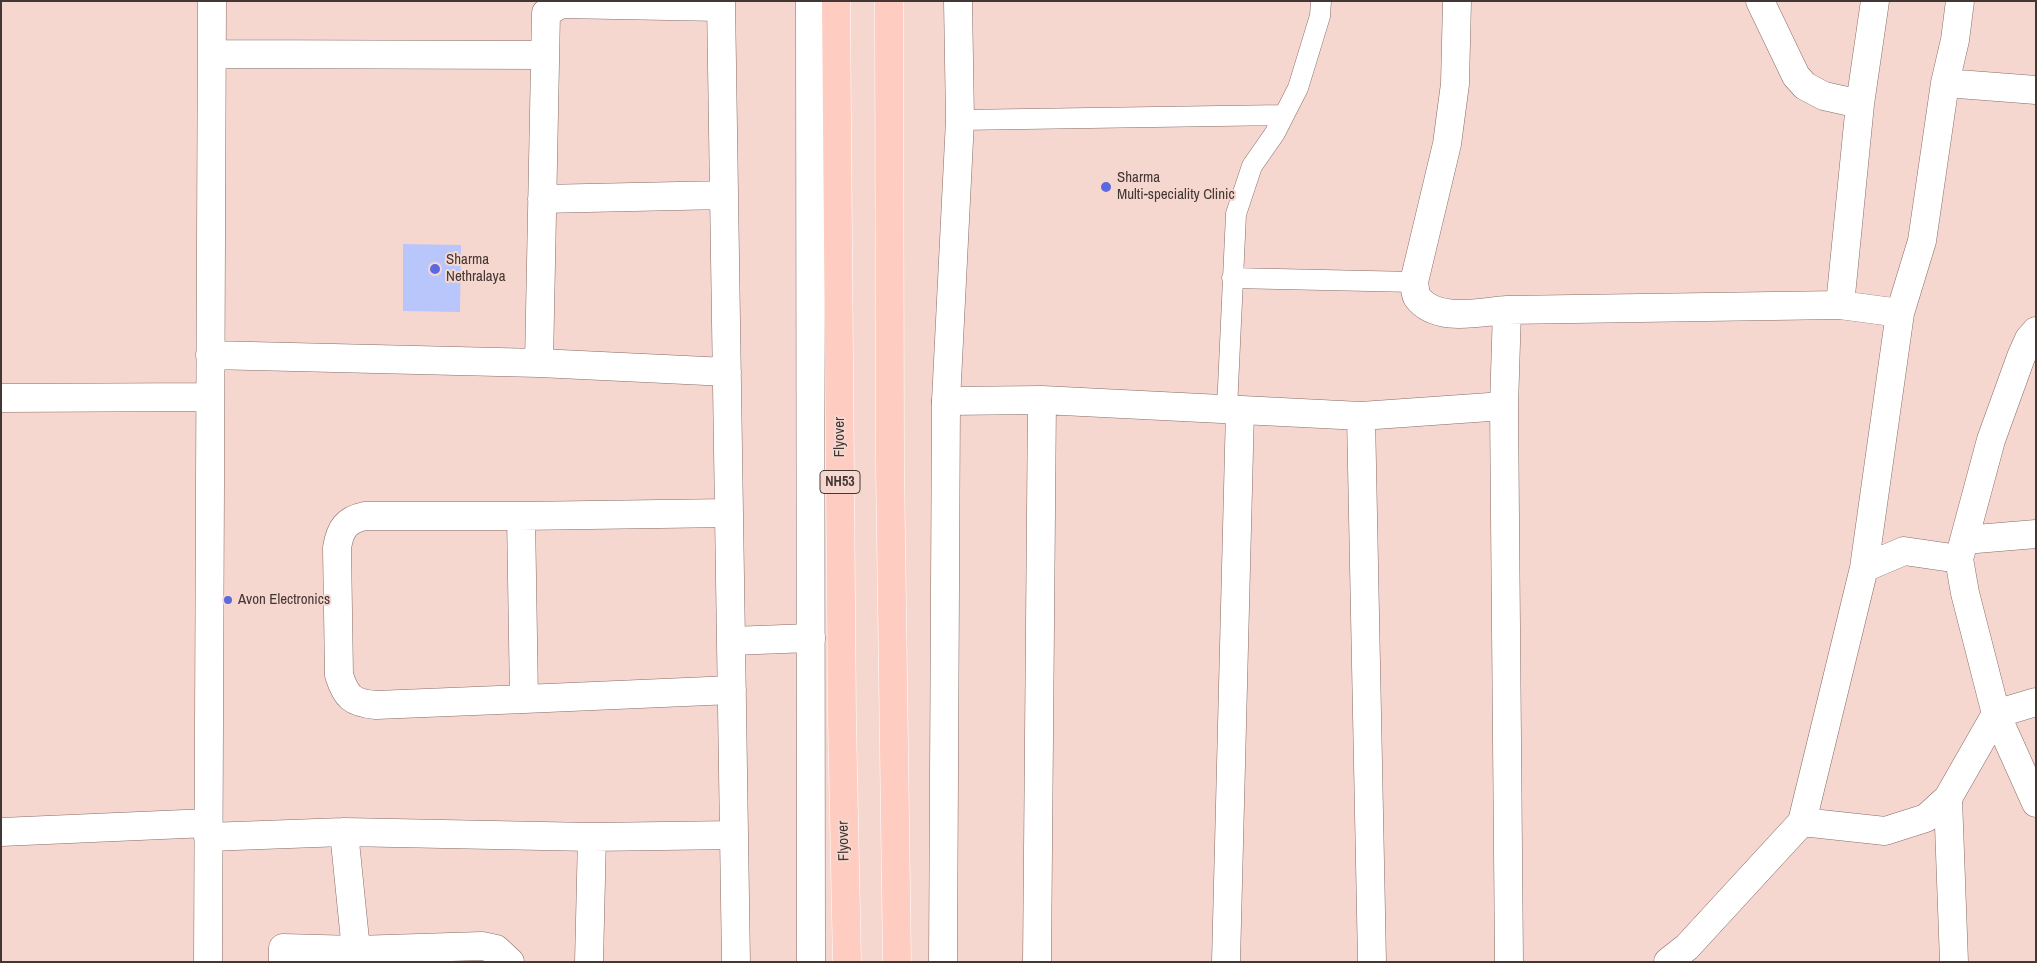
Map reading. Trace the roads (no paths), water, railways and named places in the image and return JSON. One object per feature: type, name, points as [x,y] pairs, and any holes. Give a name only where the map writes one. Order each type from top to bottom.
[{"type":"highway","name":"Flyover","points":[[836,1],[842,720],[847,962]]},
{"type":"highway","points":[[889,1],[890,465],[897,962]]},
{"type":"street","points":[[208,962],[212,1]]},
{"type":"street","points":[[810,1],[811,962]]},
{"type":"street","points":[[943,962],[946,401],[960,120],[958,1]]},
{"type":"street","points":[[1457,1],[1455,84],[1447,144],[1414,282],[1416,296],[1433,311],[1463,314],[1506,310],[1840,305],[1900,313]]},
{"type":"street","points":[[1760,1],[1796,76],[1805,86],[1824,96],[1860,104]]},
{"type":"street","points":[[1840,305],[1860,104],[1875,1]]},
{"type":"street","points":[[1668,962],[1687,947],[1802,822],[1864,568],[1900,313],[1922,241],[1960,1]]},
{"type":"street","points":[[539,363],[546,13],[561,4],[721,4],[736,962]]},
{"type":"street","points":[[212,54],[544,55]]},
{"type":"street","points":[[1946,83],[2036,90]]},
{"type":"street","points":[[542,199],[724,195]]},
{"type":"street","points":[[1506,310],[1504,406],[1509,962]]},
{"type":"street","points":[[2036,331],[2021,357],[1991,440],[1962,550],[1965,593],[1996,714],[2036,803]]},
{"type":"street","points":[[210,355],[539,363],[727,372]]},
{"type":"street","points":[[1,398],[210,397]]},
{"type":"street","points":[[946,401],[1042,400],[1361,416],[1504,406]]},
{"type":"street","points":[[1037,962],[1042,400]]},
{"type":"street","points":[[1226,962],[1233,410]]},
{"type":"street","points":[[1361,416],[1372,962]]},
{"type":"street","points":[[729,513],[365,516],[355,518],[346,523],[339,536],[337,548],[339,675],[344,691],[353,700],[376,705],[732,690]]},
{"type":"street","points":[[521,516],[524,699]]},
{"type":"street","points":[[1864,568],[1904,551],[1962,550],[2036,534]]},
{"type":"street","points":[[731,641],[811,638]]},
{"type":"street","points":[[1802,822],[1886,831],[1926,818],[1948,798],[1996,714],[2036,702]]},
{"type":"street","points":[[1948,798],[1954,962]]},
{"type":"street","points":[[1,832],[208,830],[592,837],[734,835]]},
{"type":"street","points":[[344,832],[356,950]]},
{"type":"street","points":[[589,962],[592,837]]},
{"type":"street","points":[[283,962],[283,948],[356,950],[482,946],[496,949],[510,962]]},
{"type":"lane","points":[[1233,410],[1232,278],[1236,214],[1252,166],[1284,115],[1298,88],[1320,16],[1321,1]]},
{"type":"lane","points":[[960,120],[1284,115]]},
{"type":"lane","points":[[1232,278],[1414,282]]},
{"type":"place","name":"Sharma Multi-speciality Clinic","points":[[1106,187]]},
{"type":"place","name":"Sharma Nethralaya","points":[[435,269]]},
{"type":"place","name":"Avon Electronics","points":[[228,600]]}]
